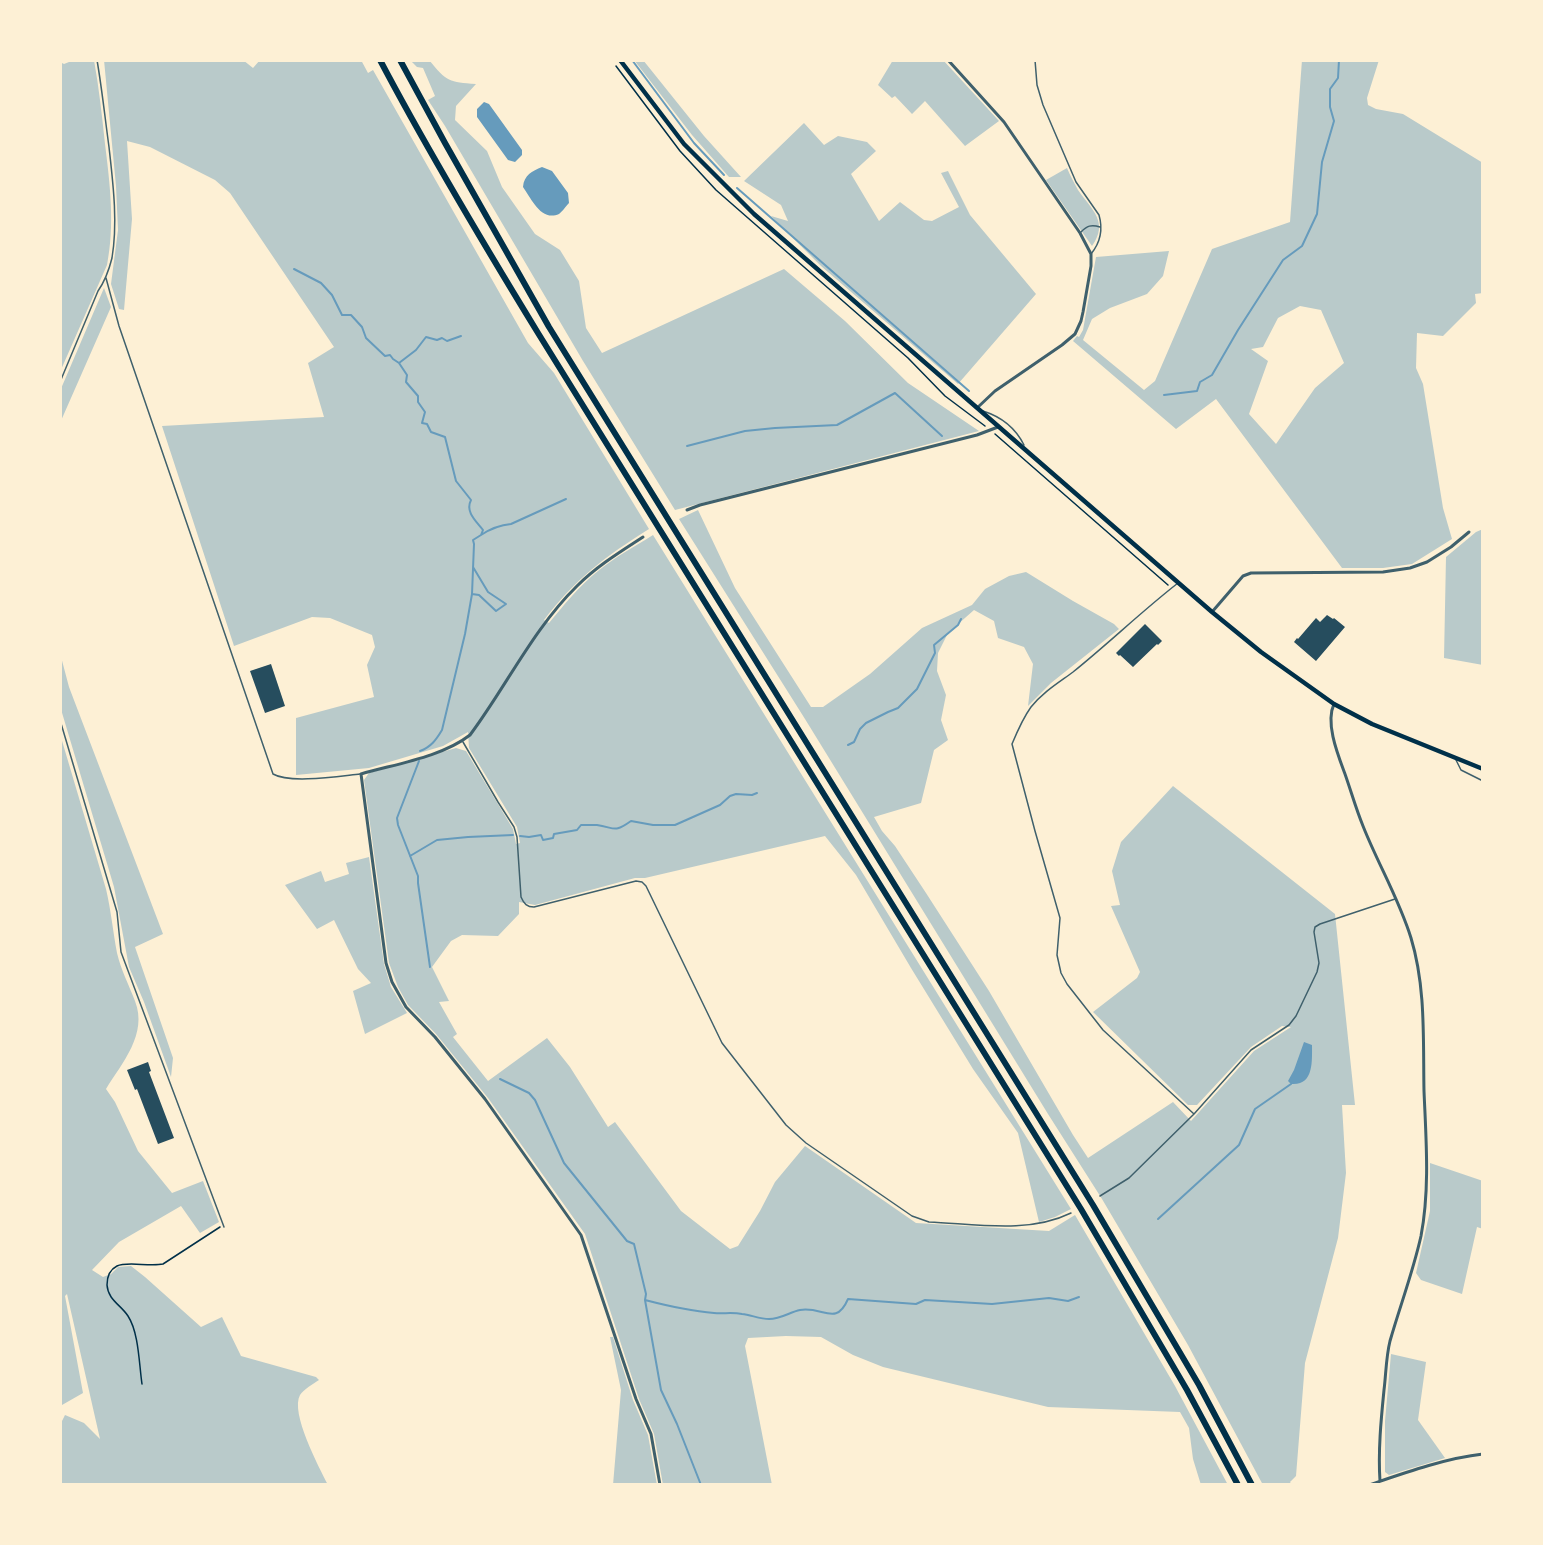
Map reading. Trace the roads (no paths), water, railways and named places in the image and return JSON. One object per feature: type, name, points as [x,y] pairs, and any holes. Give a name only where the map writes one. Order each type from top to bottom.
[{"type":"highway","points":[[380,60],[479,236],[538,333],[1081,1209],[1188,1390],[1238,1485]]},
{"type":"highway","points":[[400,60],[549,327],[1093,1205],[1193,1375],[1252,1485]]},
{"type":"main road","points":[[620,60],[684,144],[754,214],[1212,612],[1261,652],[1334,704],[1372,724],[1483,769]]},
{"type":"street","points":[[948,60],[1004,122],[1080,233],[1091,254],[1083,312],[1075,334],[995,391],[977,408]]},
{"type":"street","points":[[687,510],[977,435],[999,426]]},
{"type":"street","points":[[1212,612],[1243,576],[1251,573],[1383,572],[1410,568],[1427,562],[1469,532]]},
{"type":"street","points":[[644,537],[607,561],[576,587],[534,640],[470,735],[437,752],[361,774],[386,963],[392,982],[406,1007],[435,1037],[485,1099],[581,1234],[636,1399],[651,1434],[660,1485]]},
{"type":"street","points":[[1334,704],[1331,711],[1337,750],[1363,825],[1402,910],[1412,939],[1419,970],[1422,1001],[1425,1210],[1418,1247],[1387,1359],[1382,1419],[1382,1481]]},
{"type":"street","points":[[1368,1485],[1441,1463],[1483,1454]]},
{"type":"lane","points":[[60,382],[98,291],[106,278],[112,257],[113,187],[102,84],[97,60]]},
{"type":"lane","points":[[1035,60],[1037,85],[1043,105],[1076,182],[1099,215],[1100,239],[1091,254]]},
{"type":"lane","points":[[1080,233],[1089,225],[1101,228]]},
{"type":"lane","points":[[106,278],[119,326],[273,774],[285,779],[361,774]]},
{"type":"lane","points":[[977,408],[1007,423],[1018,433],[1026,450]]},
{"type":"lane","points":[[1179,583],[1072,673],[1050,688],[1031,708],[1012,744],[1060,918],[1057,955],[1061,974],[1103,1030],[1194,1114]]},
{"type":"lane","points":[[60,720],[117,912],[121,952],[126,968],[224,1226]]},
{"type":"lane","points":[[462,741],[514,827],[517,837],[521,897],[524,903],[534,908],[636,881],[642,882],[646,886],[722,1044],[786,1125],[806,1143],[919,1220],[1020,1227],[1057,1221],[1071,1214]]},
{"type":"lane","points":[[1456,759],[1461,770],[1483,780]]},
{"type":"lane","points":[[1100,1196],[1128,1178],[1194,1114],[1251,1050],[1289,1026],[1317,972],[1319,963],[1315,927],[1396,898]]},
{"type":"water","points":[[484,102],[489,104],[522,150],[522,155],[515,162],[508,160],[477,117],[477,109]]},
{"type":"water","points":[[542,167],[552,171],[568,193],[569,203],[559,214],[553,216],[537,208],[523,187],[529,174]]},
{"type":"water","points":[[1304,1042],[1312,1045],[1310,1071],[1304,1081],[1291,1084],[1288,1081]]},
{"type":"waterway","points":[[632,60],[694,143],[724,175]]},
{"type":"waterway","points":[[1164,395],[1197,391],[1200,382],[1212,375],[1283,260],[1302,246],[1317,214],[1322,162],[1334,121],[1330,107],[1330,89],[1338,78],[1339,60]]},
{"type":"waterway","points":[[737,188],[969,391]]},
{"type":"waterway","points":[[294,269],[321,283],[332,295],[342,315],[351,315],[362,327],[366,338],[385,356],[390,355],[399,363],[407,375],[406,382],[418,396],[418,402],[425,412],[422,423],[427,424],[431,432],[445,437],[456,481],[471,500],[470,512],[483,530],[481,535],[473,540],[472,594],[442,730],[433,743],[420,751]]},
{"type":"waterway","points":[[399,363],[416,350],[426,337],[437,340],[442,338],[447,341],[461,336]]},
{"type":"waterway","points":[[687,446],[745,431],[837,425],[895,393],[942,436]]},
{"type":"waterway","points":[[481,535],[566,499]]},
{"type":"waterway","points":[[472,594],[479,595],[496,611],[506,604],[488,592],[473,567]]},
{"type":"waterway","points":[[848,745],[854,742],[860,729],[866,723],[898,708],[917,689],[935,653],[934,645],[958,625],[961,619]]},
{"type":"waterway","points":[[419,761],[397,818],[418,876],[430,967]]},
{"type":"waterway","points":[[520,836],[541,835],[543,840],[553,838],[554,834],[577,830],[581,825],[597,825],[615,829],[631,821],[653,825],[675,825],[720,805],[730,796],[757,793]]},
{"type":"waterway","points":[[410,856],[437,840],[513,835]]},
{"type":"waterway","points":[[500,1079],[529,1093],[535,1100],[564,1163],[627,1241],[634,1244],[646,1294],[645,1300],[661,1390],[701,1485]]},
{"type":"waterway","points":[[1158,1219],[1239,1145],[1255,1109],[1291,1084]]},
{"type":"waterway","points":[[645,1300],[696,1311],[738,1313],[769,1319],[800,1310],[834,1314],[839,1312],[848,1299],[916,1304],[925,1300],[992,1304],[1049,1298],[1068,1301],[1079,1297]]}]
